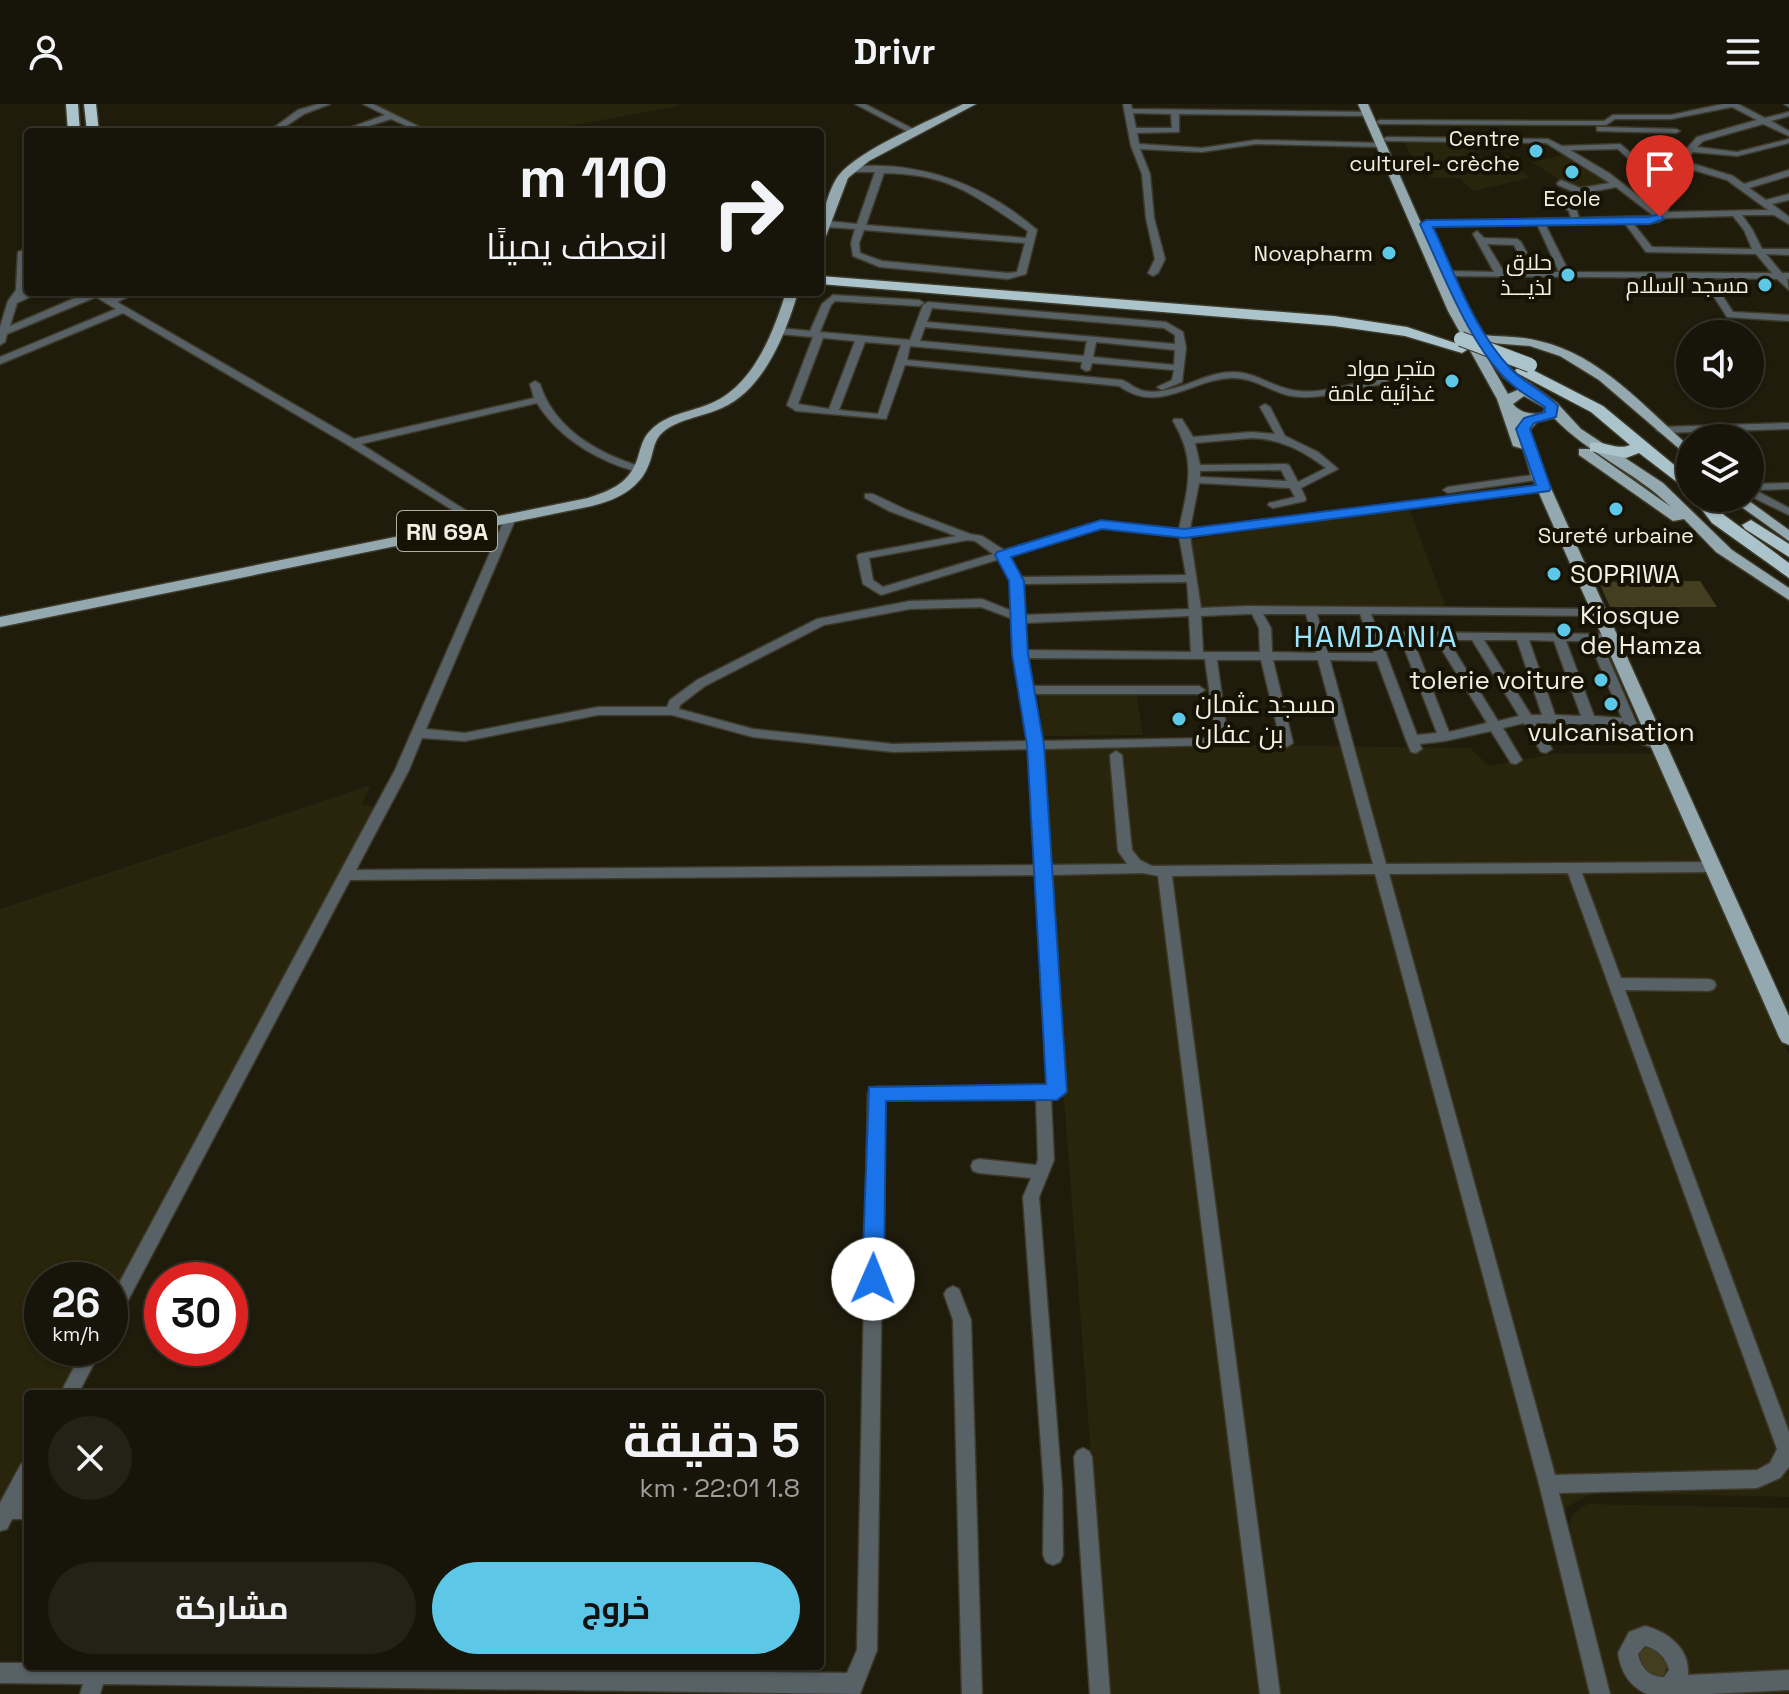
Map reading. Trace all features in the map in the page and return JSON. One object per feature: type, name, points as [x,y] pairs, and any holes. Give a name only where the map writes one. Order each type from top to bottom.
[{"type":"highway","points":[[72,104],[74,128]]},
{"type":"highway","points":[[90,104],[93,128]]},
{"type":"highway","points":[[824,272],[1347,315],[1462,344],[1527,368],[1611,407],[1676,462]]},
{"type":"highway","points":[[824,280],[1346,322],[1462,344]]},
{"type":"highway","points":[[1527,368],[1588,403],[1676,474]]},
{"type":"highway","points":[[1596,447],[1626,453],[1643,445]]},
{"type":"highway","points":[[1713,512],[1789,572]]},
{"type":"highway","points":[[1720,512],[1789,564]]},
{"type":"highway","points":[[1739,512],[1780,538],[1789,551]]},
{"type":"main road","points":[[824,229],[837,185],[852,169],[971,104]]},
{"type":"main road","points":[[1367,107],[1483,339],[1508,374],[1546,402],[1567,426],[1658,486],[1729,555]]},
{"type":"main road","points":[[1367,107],[1383,134],[1454,311],[1506,406],[1518,441],[1540,480]]},
{"type":"main road","name":"RN 69A","points":[[0,622],[614,494],[632,483],[641,470],[651,437],[674,421],[724,403],[737,393],[779,331],[791,296]]},
{"type":"main road","points":[[1483,339],[1529,342],[1562,352],[1622,394],[1676,442]]},
{"type":"main road","points":[[1506,406],[1507,400],[1513,396],[1546,402]]},
{"type":"main road","points":[[1546,402],[1552,414],[1534,419],[1523,429],[1540,480],[1598,612],[1601,637],[1647,718],[1789,1037]]},
{"type":"main road","points":[[1506,406],[1516,415],[1534,419],[1789,595]]},
{"type":"main road","points":[[1751,512],[1780,538]]},
{"type":"street","points":[[278,128],[301,112],[326,104]]},
{"type":"street","points":[[367,104],[417,128]]},
{"type":"street","points":[[859,104],[917,133]]},
{"type":"street","points":[[1135,146],[1202,150],[1256,142],[1287,144],[1383,134],[1606,123],[1613,117],[1671,117],[1733,104],[1789,134]]},
{"type":"street","points":[[1153,273],[1160,259],[1150,218],[1146,174],[1135,146],[1127,107],[1175,113],[1270,113],[1367,107]]},
{"type":"street","points":[[1131,131],[1176,130],[1175,113]]},
{"type":"street","points":[[1270,113],[1283,123]]},
{"type":"street","points":[[1661,216],[1669,173],[1701,138],[1789,114]]},
{"type":"street","points":[[354,128],[391,116]]},
{"type":"street","points":[[1383,134],[1676,131]]},
{"type":"street","points":[[1285,134],[1287,144]]},
{"type":"street","points":[[1383,134],[1539,140],[1561,148],[1661,216]]},
{"type":"street","points":[[1689,149],[1737,154],[1789,141]]},
{"type":"street","points":[[1561,148],[1620,146],[1646,170],[1664,194]]},
{"type":"street","points":[[1677,162],[1730,178],[1788,220]]},
{"type":"street","points":[[852,169],[880,171],[952,180],[1033,230],[1021,274],[1008,276],[880,264],[856,254],[855,243],[880,171]]},
{"type":"street","points":[[1730,178],[1747,173]]},
{"type":"street","points":[[1743,187],[1789,173]]},
{"type":"street","points":[[1561,183],[1579,191],[1616,184]]},
{"type":"street","points":[[1633,197],[1664,194]]},
{"type":"street","points":[[1553,196],[1573,210],[1576,222]]},
{"type":"street","points":[[1766,203],[1789,197]]},
{"type":"street","points":[[1426,224],[1627,221],[1661,216],[1774,212]]},
{"type":"street","points":[[1736,214],[1759,251],[1784,276],[1789,287]]},
{"type":"street","points":[[1627,221],[1649,250],[1789,252]]},
{"type":"street","points":[[1540,222],[1566,276]]},
{"type":"street","points":[[1472,223],[1501,275]]},
{"type":"street","points":[[827,224],[1030,241]]},
{"type":"street","points":[[1481,241],[1517,242],[1529,266]]},
{"type":"street","points":[[1,337],[13,301],[21,290],[24,252]]},
{"type":"street","points":[[1449,274],[1784,276]]},
{"type":"street","points":[[1706,277],[1730,315],[1789,318]]},
{"type":"street","points":[[13,301],[26,296]]},
{"type":"street","points":[[1,337],[88,296]]},
{"type":"street","points":[[103,296],[352,443],[480,524]]},
{"type":"street","points":[[111,301],[124,296]]},
{"type":"street","points":[[901,362],[1122,383],[1170,386],[1177,382],[1180,334],[1166,325],[928,305],[901,362],[882,417],[792,405],[816,335],[833,298],[919,303]]},
{"type":"street","points":[[0,361],[124,309]]},
{"type":"street","points":[[996,371],[1011,312]]},
{"type":"street","points":[[1084,379],[1088,339],[1095,319]]},
{"type":"street","points":[[920,324],[1181,348]]},
{"type":"street","points":[[779,331],[1179,368]]},
{"type":"street","points":[[833,412],[861,339]]},
{"type":"street","points":[[1122,383],[1131,389],[1162,394],[1236,375],[1260,379],[1299,394],[1383,381]]},
{"type":"street","points":[[535,384],[537,400],[574,436],[617,465],[641,470]]},
{"type":"street","points":[[352,443],[537,400]]},
{"type":"street","points":[[1265,407],[1281,435]]},
{"type":"street","points":[[417,733],[465,737],[598,711],[672,711],[753,733],[893,748],[1214,744],[1221,733],[1195,615],[1184,533],[1197,474],[1191,440],[1178,421]]},
{"type":"street","points":[[1764,427],[1789,426]]},
{"type":"street","points":[[1661,430],[1676,429]]},
{"type":"street","points":[[1191,440],[1281,435],[1307,446],[1333,469],[1294,485],[1197,474]]},
{"type":"street","points":[[1197,474],[1285,467],[1301,499],[1273,505]]},
{"type":"street","points":[[1404,496],[1540,480]]},
{"type":"street","points":[[0,1673],[93,1684],[851,1689],[863,1669],[867,1650],[876,1093],[1057,1092],[1035,745],[1020,654],[1016,616],[1017,581],[1003,555],[978,538],[968,537],[863,556],[867,581],[881,591],[1003,555],[1101,525],[1184,533],[1540,480]]},
{"type":"street","points":[[1764,488],[1789,486]]},
{"type":"street","points":[[869,496],[892,511],[941,524],[968,537]]},
{"type":"street","points":[[1764,497],[1789,512]]},
{"type":"street","points":[[128,1283],[346,875],[417,733],[510,518]]},
{"type":"street","points":[[1017,581],[1192,578]]},
{"type":"street","points":[[672,711],[674,703],[701,683],[821,622],[910,605],[982,603],[1023,619],[1256,611],[1598,612]]},
{"type":"street","points":[[1256,611],[1265,628],[1266,656],[1287,743]]},
{"type":"street","points":[[1311,612],[1384,871],[1548,1484],[1600,1694]]},
{"type":"street","points":[[1365,613],[1414,745],[1524,719],[1647,718]]},
{"type":"street","points":[[1374,636],[1601,637],[1620,701],[1622,720],[1636,737],[1659,746]]},
{"type":"street","points":[[1405,636],[1445,737]]},
{"type":"street","points":[[1439,636],[1516,760]]},
{"type":"street","points":[[1475,636],[1524,719],[1546,749]]},
{"type":"street","points":[[1521,636],[1550,719]]},
{"type":"street","points":[[1558,636],[1589,720]]},
{"type":"street","points":[[1020,654],[1382,657]]},
{"type":"street","points":[[1026,690],[1199,690]]},
{"type":"street","points":[[1620,701],[1638,700]]},
{"type":"street","points":[[1116,755],[1125,851],[1141,869]]},
{"type":"street","points":[[346,875],[1141,869],[1165,873],[1714,867]]},
{"type":"street","points":[[1548,1484],[1757,1479],[1776,1472],[1783,1464],[1786,1449],[1574,870]]},
{"type":"street","points":[[1165,873],[1270,1694]]},
{"type":"street","points":[[1614,984],[1709,985]]},
{"type":"street","points":[[1043,1092],[1046,1160],[1031,1197],[1053,1488],[1053,1555]]},
{"type":"street","points":[[979,1166],[1041,1172]]},
{"type":"street","points":[[953,1294],[962,1320],[972,1694]]},
{"type":"street","points":[[71,1390],[84,1366]]},
{"type":"street","points":[[1083,1457],[1100,1694]]},
{"type":"street","points":[[3,1516],[24,1477]]},
{"type":"street","points":[[3,1516],[24,1511]]},
{"type":"street","points":[[1670,1686],[1789,1680]]},
{"type":"shaded area","points":[[368,104],[680,106],[557,128],[398,128],[409,124]]},
{"type":"shaded area","points":[[1404,141],[1462,141],[1469,142],[1477,156],[1517,156],[1524,163],[1515,165],[1530,178],[1473,191],[1460,178],[1431,178],[1427,172],[1419,172]]},
{"type":"shaded area","name":"Ecole","points":[[1567,154],[1614,183],[1573,189],[1532,162]]},
{"type":"shaded area","points":[[1409,507],[1446,608],[1202,609],[1187,540]]},
{"type":"shaded area","points":[[1700,581],[1717,607],[1610,607],[1599,582]]},
{"type":"shaded area","points":[[1038,690],[1136,691],[1143,735],[1043,736]]},
{"type":"shaded area","points":[[1037,742],[1470,748],[1489,766],[1553,754],[1655,754],[1789,1055],[1789,1497],[1601,1493],[1586,1496],[1566,1508],[1564,1517],[1607,1694],[1109,1694]]},
{"type":"shaded area","points":[[371,785],[362,804],[376,808],[128,1267],[128,1262],[24,1262],[24,1366],[74,1366],[61,1390],[24,1390],[24,1458],[0,1503],[0,909]]},
{"type":"shaded area","points":[[1587,1504],[1789,1508],[1789,1694],[1610,1694],[1571,1539],[1573,1514]]},
{"type":"shaded area","points":[[1647,1647],[1660,1652],[1668,1664],[1664,1675],[1659,1677],[1646,1673],[1639,1654]]},
{"type":"place","name":"Centre culturel- crèche","points":[[1536,151]]},
{"type":"place","name":"Ecole","points":[[1572,172]]},
{"type":"place","name":"Novapharm","points":[[1389,253]]},
{"type":"place","name":"حلاق لذيـــذ","points":[[1568,275]]},
{"type":"place","name":"مسجد السلام","points":[[1765,285]]},
{"type":"place","name":"متجر مواد غذائية عامة","points":[[1452,381]]},
{"type":"place","name":"Sureté urbaine","points":[[1616,509]]},
{"type":"place","name":"SOPRIWA","points":[[1554,574]]},
{"type":"place","name":"Kiosque de Hamza","points":[[1564,630]]},
{"type":"place","name":"tolerie voiture","points":[[1601,680]]},
{"type":"place","name":"vulcanisation","points":[[1611,704]]},
{"type":"place","name":"مسجد عثمان بن عفان","points":[[1179,719]]},
{"type":"district","name":"HAMDANIA","points":[[1376,636]]},
{"type":"route","points":[[873,1279],[876,1093],[1057,1092],[1035,745],[1020,654],[1016,616],[1017,581],[1003,555],[1101,525],[1184,533],[1544,488],[1523,429],[1529,420],[1552,414],[1552,406],[1517,383],[1501,367],[1466,311],[1426,224],[1650,221],[1660,217]]}]
